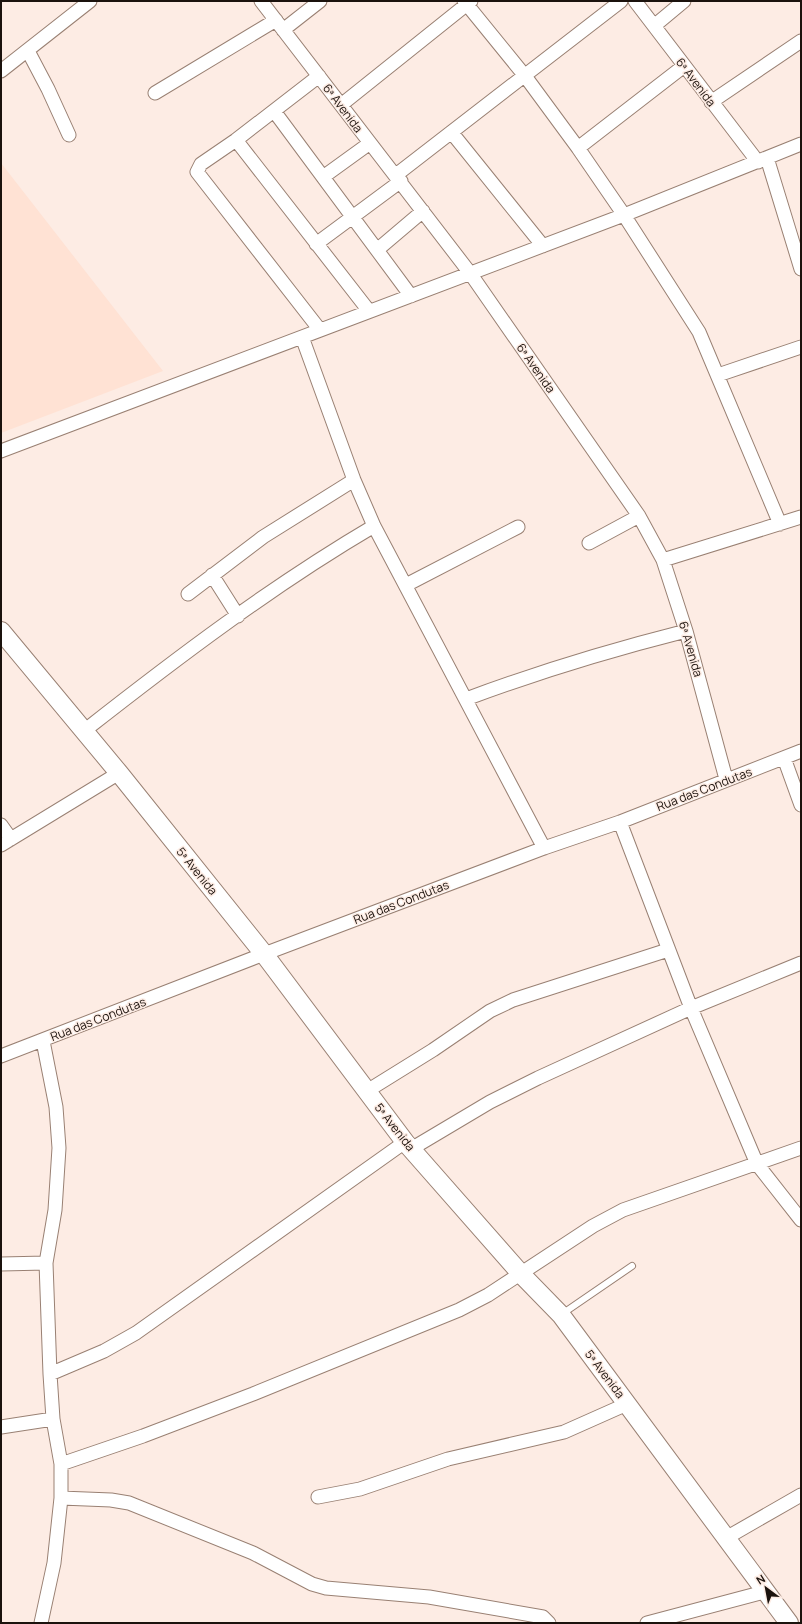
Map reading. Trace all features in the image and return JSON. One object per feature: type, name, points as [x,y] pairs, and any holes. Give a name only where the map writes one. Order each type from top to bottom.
[{"type":"street","points":[[1,71],[90,1]]},
{"type":"street","name":"6ª Avenida","points":[[261,1],[470,273],[639,516],[663,560],[686,631],[726,779]]},
{"type":"street","points":[[155,92],[280,25],[320,1]]},
{"type":"street","points":[[316,244],[352,218],[452,133],[621,1]]},
{"type":"street","name":"6ª Avenida","points":[[635,1],[711,102],[762,160]]},
{"type":"street","points":[[654,26],[684,1]]},
{"type":"street","points":[[341,105],[468,2],[578,148],[624,215],[699,332],[780,524]]},
{"type":"street","points":[[711,102],[801,41]]},
{"type":"street","points":[[28,51],[48,89],[69,135]]},
{"type":"street","points":[[578,148],[684,66]]},
{"type":"street","points":[[319,76],[236,140],[201,164],[197,172],[320,330]]},
{"type":"street","points":[[274,111],[411,296]]},
{"type":"street","points":[[452,133],[543,246]]},
{"type":"street","points":[[236,140],[369,311]]},
{"type":"street","points":[[323,177],[370,143]]},
{"type":"street","points":[[1,451],[624,215],[801,144]]},
{"type":"street","points":[[762,160],[801,269]]},
{"type":"street","points":[[377,250],[423,211]]},
{"type":"street","points":[[302,337],[354,480],[374,526],[544,848]]},
{"type":"street","points":[[718,375],[801,347]]},
{"type":"street","points":[[188,594],[263,537],[354,480]]},
{"type":"street","points":[[589,543],[639,516]]},
{"type":"street","points":[[663,560],[801,517]]},
{"type":"street","points":[[84,731],[188,651],[335,549],[374,526]]},
{"type":"street","points":[[406,585],[518,527]]},
{"type":"street","points":[[212,575],[238,616]]},
{"type":"street","name":"5ª Avenida","points":[[1,631],[119,773],[264,954],[408,1145],[522,1275],[561,1315],[726,1538],[764,1592],[789,1623]]},
{"type":"street","points":[[466,699],[522,678],[601,653],[686,631]]},
{"type":"street","name":"Rua das Condutas","points":[[1,1056],[544,848],[620,822],[726,779],[801,751]]},
{"type":"street","points":[[784,758],[801,806]]},
{"type":"street","points":[[1,825],[6,842],[119,773]]},
{"type":"street","points":[[620,822],[691,1008],[757,1164],[801,1220]]},
{"type":"street","points":[[367,1091],[433,1050],[490,1011],[513,1000],[668,950]]},
{"type":"street","points":[[50,1374],[104,1351],[136,1333],[408,1145],[497,1099],[691,1008],[801,963]]},
{"type":"street","points":[[41,1623],[54,1563],[61,1498],[61,1464],[53,1419],[50,1374],[46,1263],[55,1210],[59,1148],[56,1107],[43,1041]]},
{"type":"street","points":[[61,1464],[143,1436],[339,1360],[459,1310],[522,1275],[575,1238],[623,1210],[801,1148]]},
{"type":"street","points":[[1,1264],[46,1263]]},
{"type":"street","points":[[318,1497],[360,1489],[448,1458],[564,1432],[627,1404]]},
{"type":"street","points":[[1,1427],[53,1419]]},
{"type":"street","points":[[726,1538],[801,1496]]},
{"type":"street","points":[[61,1498],[111,1500],[129,1503],[253,1553],[296,1578],[326,1588],[429,1597],[543,1617],[549,1623]]},
{"type":"street","points":[[647,1623],[764,1592]]},
{"type":"lane","points":[[561,1315],[632,1266]]},
{"type":"shaded area","points":[[1,163],[163,371],[1,433]]}]
